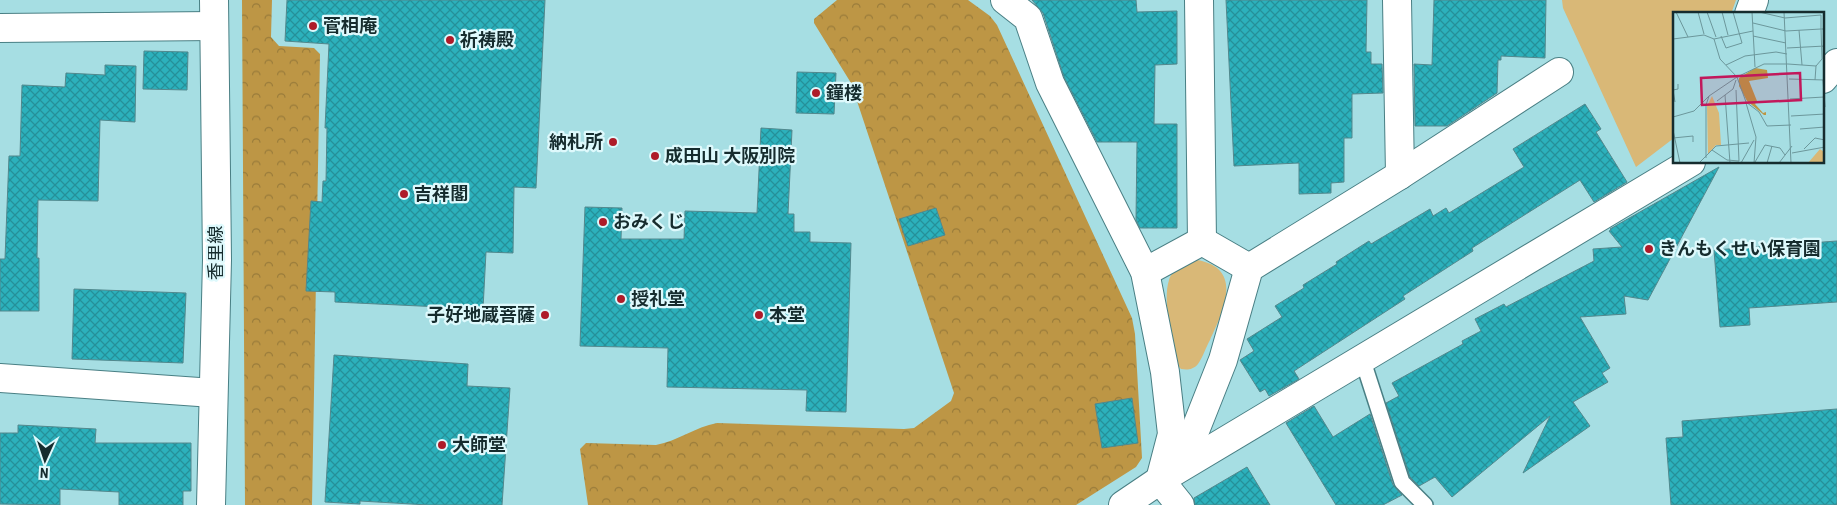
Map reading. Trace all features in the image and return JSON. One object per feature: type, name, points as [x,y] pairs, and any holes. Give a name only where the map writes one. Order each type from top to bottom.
[{"type":"street","points":[[1005,0],[1025,9],[1050,83],[1145,272],[1165,372],[1172,434],[1171,473],[1180,505]]},
{"type":"street","points":[[1198,0],[1202,241]]},
{"type":"street","points":[[1397,0],[1400,175]]},
{"type":"street","points":[[1750,12],[1754,0]]},
{"type":"street","points":[[0,28],[214,13]]},
{"type":"street","name":"香里線","points":[[211,505],[217,260],[214,13]]},
{"type":"street","points":[[1824,78],[1837,63]]},
{"type":"street","points":[[1171,473],[1222,360],[1249,268],[1400,175],[1559,72]]},
{"type":"street","points":[[1123,505],[1171,473],[1688,164]]},
{"type":"street","points":[[1145,272],[1202,241]]},
{"type":"street","points":[[1202,241],[1249,268]]},
{"type":"street","points":[[0,378],[213,393]]},
{"type":"lane","points":[[1362,358],[1402,482],[1425,505]]},
{"type":"green space","points":[[242,0],[272,0],[271,37],[279,46],[314,48],[320,54],[312,505],[245,505]]},
{"type":"green space","points":[[837,0],[968,0],[990,16],[997,25],[1132,318],[1135,334],[1142,458],[1136,467],[1076,505],[588,505],[580,449],[586,443],[656,445],[717,423],[914,428],[951,401],[954,393],[851,83],[814,23],[814,19]]},
{"type":"shaded area","points":[[1562,0],[1736,0],[1732,12],[1673,12],[1673,139],[1636,167],[1563,8]]},
{"type":"shaded area","points":[[1197,260],[1212,265],[1221,272],[1225,281],[1226,292],[1220,316],[1200,361],[1192,368],[1181,369],[1177,365],[1173,345],[1167,310],[1167,289],[1173,273]]},
{"type":"building","name":"吉祥閣","points":[[287,0],[545,0],[536,188],[514,187],[513,253],[486,252],[483,309],[335,302],[335,292],[306,291],[311,201],[322,202],[323,181],[326,181],[327,128],[325,128],[329,44],[285,41]]},
{"type":"building","points":[[1032,0],[1136,0],[1137,12],[1177,11],[1177,64],[1155,65],[1154,124],[1177,124],[1177,228],[1140,228],[1136,220],[1137,142],[1097,142],[1064,77],[1043,13]]},
{"type":"building","points":[[1226,0],[1367,0],[1366,52],[1371,52],[1371,64],[1382,64],[1383,93],[1352,94],[1352,138],[1344,138],[1344,182],[1331,183],[1331,193],[1299,194],[1299,163],[1234,166]]},
{"type":"building","points":[[1434,0],[1546,0],[1545,58],[1501,56],[1501,60],[1498,60],[1497,93],[1447,126],[1415,126],[1414,64],[1432,65]]},
{"type":"building","points":[[144,51],[188,52],[187,90],[143,89]]},
{"type":"building","points":[[105,65],[136,66],[135,122],[100,120],[98,201],[38,200],[37,258],[39,258],[39,311],[0,311],[0,259],[5,259],[9,156],[20,156],[22,85],[65,87],[66,73],[105,75]]},
{"type":"building","name":"鐘楼","points":[[797,72],[836,73],[834,114],[796,113]]},
{"type":"building","points":[[1585,104],[1601,129],[1596,132],[1627,182],[1594,202],[1580,180],[1472,248],[1473,251],[1403,296],[1405,299],[1294,371],[1299,379],[1269,396],[1265,389],[1260,392],[1240,360],[1254,351],[1247,339],[1282,317],[1275,306],[1304,288],[1303,285],[1369,241],[1371,244],[1430,209],[1433,216],[1446,208],[1449,213],[1524,167],[1513,149]]},
{"type":"building","name":"本堂","points":[[761,128],[792,130],[788,214],[794,214],[794,232],[810,232],[810,242],[851,243],[846,412],[806,411],[807,390],[667,387],[668,348],[580,346],[585,207],[622,208],[621,239],[684,239],[685,211],[757,213]]},
{"type":"building","points":[[1719,167],[1648,300],[1624,296],[1626,314],[1580,317],[1610,368],[1602,373],[1608,382],[1573,402],[1590,426],[1523,473],[1550,416],[1452,497],[1435,477],[1419,486],[1410,477],[1386,403],[1399,396],[1392,383],[1463,344],[1462,341],[1481,331],[1475,319],[1504,304],[1506,307],[1594,261],[1593,249],[1622,247],[1609,231],[1610,229]]},
{"type":"building","points":[[936,208],[945,235],[908,246],[899,219]]},
{"type":"building","points":[[1837,241],[1837,302],[1749,308],[1750,325],[1720,327],[1714,250]]},
{"type":"building","points":[[74,289],[186,293],[183,363],[72,359]]},
{"type":"building","name":"大師堂","points":[[334,355],[468,364],[467,386],[510,388],[502,505],[428,505],[360,501],[360,504],[325,502]]},
{"type":"building","points":[[1132,398],[1138,443],[1102,448],[1095,404]]},
{"type":"building","points":[[1314,406],[1333,437],[1370,414],[1393,485],[1402,495],[1383,505],[1336,505],[1286,423]]},
{"type":"building","points":[[1837,409],[1837,505],[1671,505],[1666,438],[1683,437],[1682,421]]},
{"type":"building","points":[[18,425],[96,429],[95,443],[191,443],[191,491],[183,491],[183,505],[119,505],[119,492],[60,489],[60,505],[0,504],[0,433],[18,433]]},
{"type":"building","points":[[1247,467],[1270,505],[1195,505],[1194,498]]},
{"type":"place","name":"菅相庵","points":[[313,26]]},
{"type":"place","name":"祈祷殿","points":[[450,40]]},
{"type":"place","name":"鐘楼","points":[[816,93]]},
{"type":"place","name":"納札所","points":[[613,142]]},
{"type":"place","name":"成田山 大阪別院","points":[[655,156]]},
{"type":"place","name":"吉祥閣","points":[[404,194]]},
{"type":"place","name":"おみくじ","points":[[603,222]]},
{"type":"place","name":"きんもくせい保育園","points":[[1649,249]]},
{"type":"place","name":"授礼堂","points":[[621,299]]},
{"type":"place","name":"子好地蔵菩薩","points":[[545,315]]},
{"type":"place","name":"本堂","points":[[759,315]]},
{"type":"place","name":"大師堂","points":[[442,445]]}]
